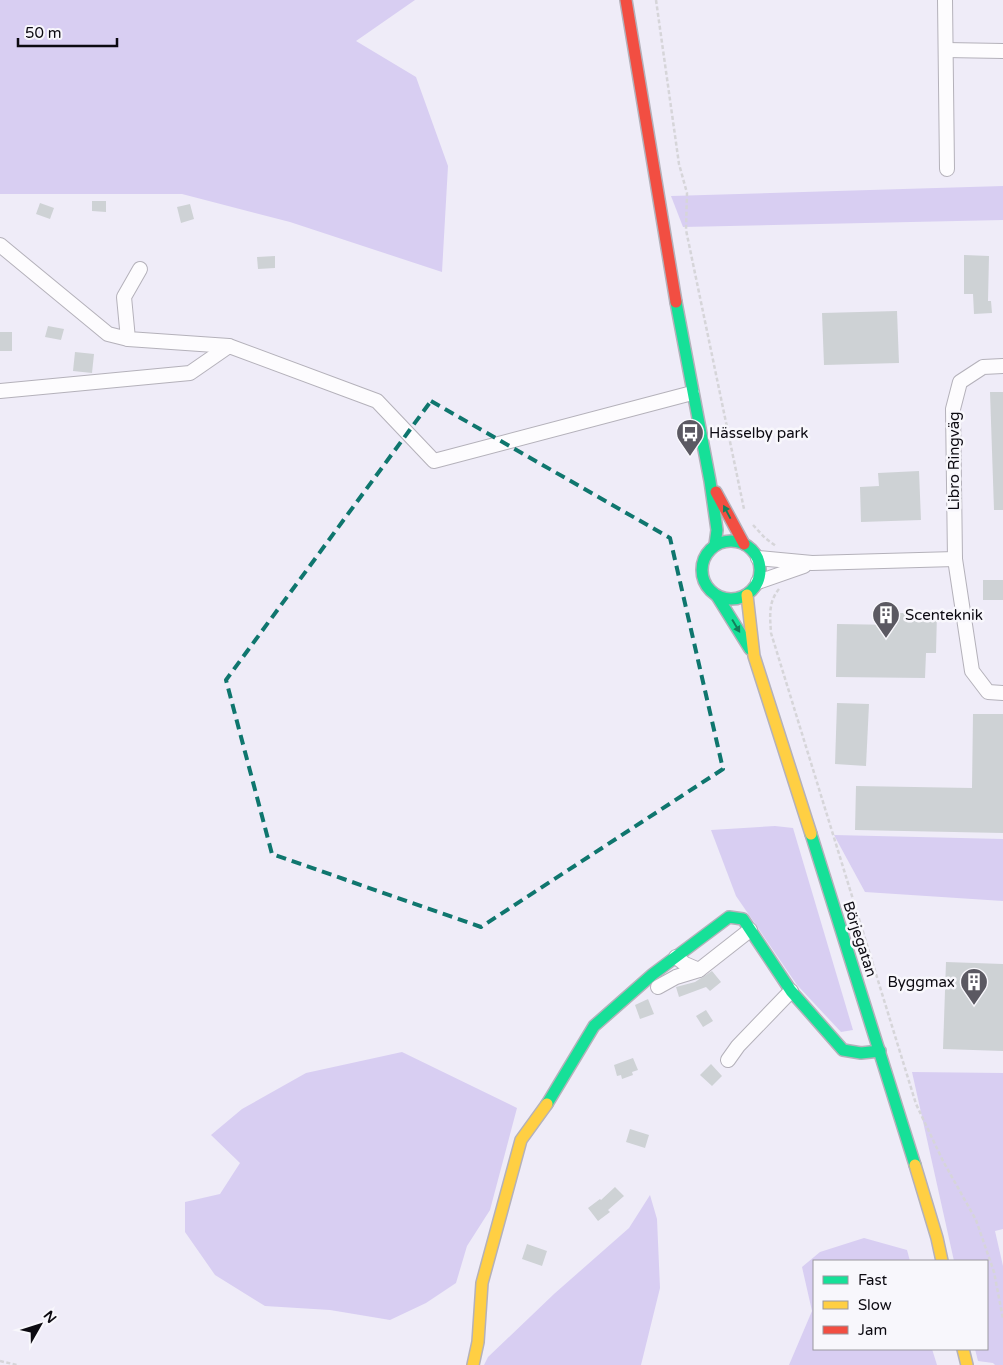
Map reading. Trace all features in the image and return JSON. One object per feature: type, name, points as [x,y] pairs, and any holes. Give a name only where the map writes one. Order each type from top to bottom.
[{"type":"main road","points":[[626,0],[660,212],[692,393],[710,481],[716,545]]},
{"type":"main road","points":[[710,481],[744,544]]},
{"type":"main road","points":[[729,541],[744,544],[752,549],[758,558],[760,574],[758,582],[747,595],[732,599],[717,596],[707,585],[702,571],[703,561],[708,552],[716,545],[729,541]]},
{"type":"main road","name":"Börjegatan","points":[[747,595],[754,656],[880,1051],[934,1228],[942,1260]]},
{"type":"main road","name":"Börjegatan","points":[[717,596],[754,656]]},
{"type":"main road","points":[[473,1365],[478,1342],[482,1283],[521,1140],[550,1100],[594,1026],[653,974],[729,917],[743,919],[792,991],[843,1050],[861,1053],[880,1051]]},
{"type":"main road","points":[[963,1350],[967,1365]]},
{"type":"street","points":[[945,0],[947,169]]},
{"type":"street","points":[[946,50],[1003,51]]},
{"type":"street","points":[[0,245],[108,334],[128,339],[229,346],[377,401],[434,461],[692,393]]},
{"type":"street","points":[[128,339],[124,297],[140,269]]},
{"type":"street","points":[[0,391],[190,373],[229,346]]},
{"type":"street","name":"Libro Ringväg","points":[[1003,366],[984,367],[960,382],[953,409],[955,559],[972,671],[988,692],[1003,692]]},
{"type":"street","points":[[758,558],[812,564],[955,559]]},
{"type":"street","points":[[758,582],[812,564]]},
{"type":"street","points":[[658,987],[676,977],[699,970],[750,930]]},
{"type":"street","points":[[676,957],[685,964],[699,970]]},
{"type":"street","points":[[728,1060],[738,1046],[792,991]]},
{"type":"path","points":[[656,0],[679,164],[687,193],[686,230],[746,514]]},
{"type":"path","points":[[749,522],[777,547]]},
{"type":"path","points":[[781,588],[774,595],[769,612],[771,633],[916,1104],[943,1161],[976,1220],[994,1272],[1003,1319]]},
{"type":"path","points":[[0,1361],[17,1365]]},
{"type":"highlighted area","points":[[431,401],[670,538],[723,769],[481,927],[272,854],[226,680]]},
{"type":"shaded area","points":[[0,0],[415,0],[356,41],[416,77],[448,166],[442,272],[290,222],[182,194],[0,194]]},
{"type":"shaded area","points":[[1003,186],[1003,220],[683,227],[671,196]]},
{"type":"shaded area","points":[[775,826],[793,828],[853,1030],[841,1032],[797,985],[736,896],[711,830]]},
{"type":"shaded area","points":[[834,835],[1003,839],[1003,901],[865,892]]},
{"type":"shaded area","points":[[402,1052],[517,1108],[490,1210],[467,1246],[456,1283],[426,1303],[390,1320],[330,1310],[265,1306],[215,1275],[185,1232],[185,1202],[220,1194],[240,1163],[211,1135],[242,1109],[306,1073]]},
{"type":"shaded area","points":[[912,1072],[1003,1073],[1003,1229],[995,1231],[1003,1266],[1003,1365],[978,1361],[975,1350],[988,1350],[988,1260],[954,1260]]},
{"type":"shaded area","points":[[650,1195],[657,1219],[660,1288],[641,1365],[484,1365],[488,1357],[554,1294],[629,1228]]},
{"type":"shaded area","points":[[864,1238],[907,1250],[910,1260],[813,1260],[813,1350],[932,1350],[937,1365],[789,1365],[812,1311],[802,1267],[820,1252]]},
{"type":"building","points":[[92,201],[106,201],[106,212],[92,211]]},
{"type":"building","points":[[40,203],[54,208],[50,219],[36,214]]},
{"type":"building","points":[[190,204],[194,219],[181,223],[177,207]]},
{"type":"building","points":[[964,255],[989,256],[988,301],[991,301],[992,313],[974,314],[973,294],[964,294]]},
{"type":"building","points":[[275,256],[275,268],[258,269],[257,257]]},
{"type":"building","points":[[897,311],[899,363],[824,365],[822,313]]},
{"type":"building","points":[[48,326],[64,329],[61,340],[45,337]]},
{"type":"building","points":[[0,332],[12,332],[12,351],[0,351]]},
{"type":"building","points":[[75,352],[94,354],[92,373],[73,371]]},
{"type":"building","points":[[990,392],[1003,392],[1003,510],[994,510]]},
{"type":"building","points":[[919,471],[921,520],[861,522],[860,487],[879,486],[878,473]]},
{"type":"building","points":[[983,580],[1003,580],[1003,600],[983,600]]},
{"type":"building","name":"Scenteknik","points":[[897,613],[937,613],[936,653],[926,653],[925,678],[836,677],[837,624],[897,625]]},
{"type":"building","points":[[837,703],[869,704],[866,766],[835,764]]},
{"type":"building","points":[[973,714],[1003,714],[1003,833],[855,830],[856,786],[972,788]]},
{"type":"building","name":"Byggmax","points":[[946,962],[1003,964],[1003,1051],[943,1049]]},
{"type":"building","points":[[712,971],[721,982],[710,991],[706,987],[679,997],[676,987],[695,982]]},
{"type":"building","points":[[648,999],[654,1014],[640,1019],[635,1005]]},
{"type":"building","points":[[706,1010],[713,1021],[703,1027],[696,1016]]},
{"type":"building","points":[[633,1058],[638,1070],[632,1072],[633,1075],[622,1079],[621,1075],[617,1076],[614,1065]]},
{"type":"building","points":[[711,1064],[722,1076],[712,1086],[700,1075]]},
{"type":"building","points":[[630,1129],[649,1135],[645,1148],[626,1142]]},
{"type":"building","points":[[615,1187],[624,1196],[608,1210],[610,1212],[598,1221],[588,1208],[601,1200]]},
{"type":"building","points":[[527,1244],[547,1251],[542,1266],[522,1259]]},
{"type":"traffic: fast","points":[[676,302],[710,481],[717,530],[715,545]]},
{"type":"traffic: fast","points":[[731,541],[742,543],[752,549],[758,559],[760,570],[758,581],[752,591],[742,597],[731,599],[720,597],[710,591],[704,581],[702,570],[704,559],[710,549],[720,543],[731,541]]},
{"type":"traffic: fast","points":[[717,596],[750,649]]},
{"type":"traffic: fast","points":[[811,834],[915,1165]]},
{"type":"traffic: fast","points":[[547,1104],[594,1026],[653,974],[729,917],[743,919],[791,991],[843,1050],[861,1053],[880,1051]]},
{"type":"traffic: slow","points":[[747,595],[754,656],[811,834]]},
{"type":"traffic: slow","points":[[473,1365],[478,1342],[482,1283],[521,1140],[547,1104]]},
{"type":"traffic: slow","points":[[915,1165],[942,1260]]},
{"type":"traffic: slow","points":[[963,1350],[967,1365]]},
{"type":"traffic: jam","points":[[626,0],[676,302]]},
{"type":"traffic: jam","points":[[716,492],[744,544]]},
{"type":"place","name":"Hässelby park","points":[[690,457]]},
{"type":"place","name":"Scenteknik","points":[[886,639]]},
{"type":"place","name":"Byggmax","points":[[974,1006]]}]
